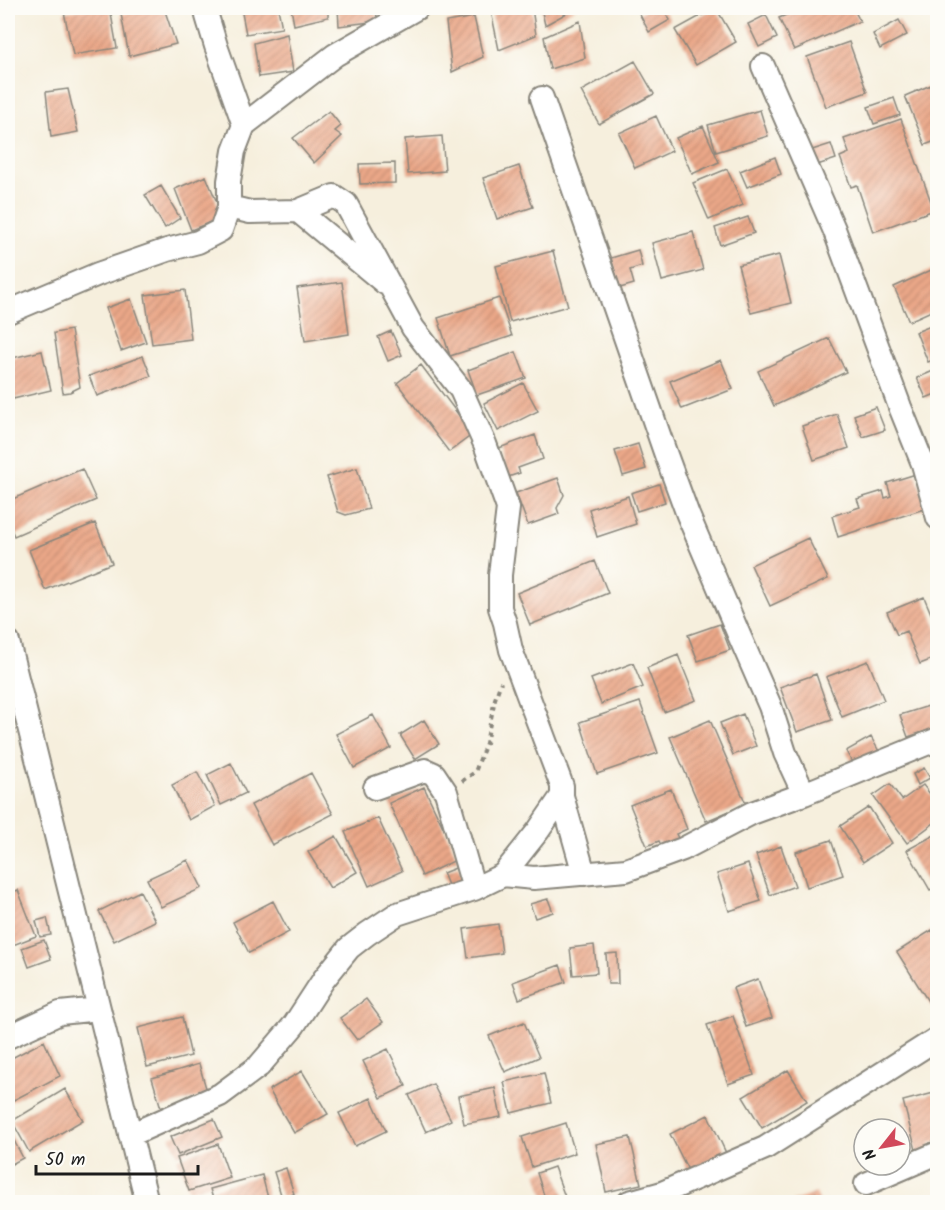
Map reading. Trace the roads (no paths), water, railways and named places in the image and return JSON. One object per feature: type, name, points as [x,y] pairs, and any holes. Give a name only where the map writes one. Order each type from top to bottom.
[{"type":"street","points":[[206,8],[216,46],[244,125]]},
{"type":"street","points":[[8,312],[98,274],[167,250],[198,242],[221,230],[229,207],[229,181],[234,151],[244,125],[334,55],[417,8]]},
{"type":"street","points":[[763,66],[834,229],[923,464],[938,518]]},
{"type":"street","points":[[542,98],[684,505],[771,706],[785,753],[804,794]]},
{"type":"street","points":[[229,207],[250,212],[298,211],[334,196],[346,204],[413,328],[461,390],[485,444],[508,508],[500,575],[500,608],[512,650],[562,786],[562,796],[584,874]]},
{"type":"street","points":[[298,211],[393,290]]},
{"type":"street","points":[[8,642],[147,1203]]},
{"type":"street","points":[[502,875],[534,878],[626,870],[683,849],[752,813],[938,739]]},
{"type":"street","points":[[375,788],[425,770],[434,774],[446,792],[474,889]]},
{"type":"street","points":[[130,1135],[220,1095],[259,1066],[294,1025],[324,979],[349,948],[397,914],[474,889],[502,875],[538,831],[562,796]]},
{"type":"street","points":[[8,1037],[60,1013],[99,1009]]},
{"type":"street","points":[[629,1203],[662,1193],[765,1148],[938,1038]]},
{"type":"street","points":[[866,1184],[938,1153]]}]
